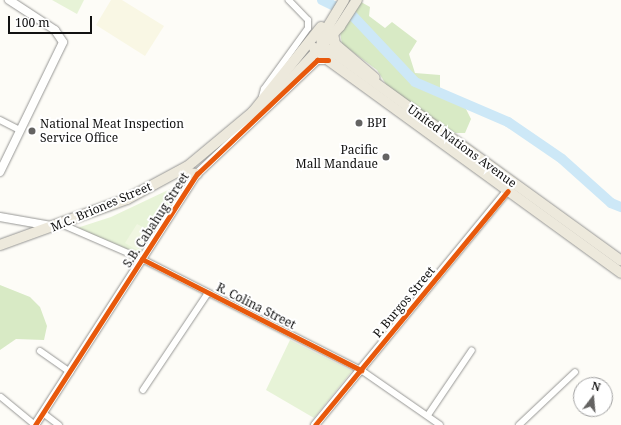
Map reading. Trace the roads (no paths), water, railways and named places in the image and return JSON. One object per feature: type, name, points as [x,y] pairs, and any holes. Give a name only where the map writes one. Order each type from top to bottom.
[{"type":"main road","points":[[338,0],[333,24],[335,43],[364,65],[386,90]]},
{"type":"main road","points":[[333,24],[344,0]]},
{"type":"main road","points":[[333,24],[357,0]]},
{"type":"main road","name":"M.C. Briones Street","points":[[253,112],[266,106],[320,47],[333,24]]},
{"type":"main road","name":"M.C. Briones Street","points":[[0,245],[57,226],[127,199],[178,172],[228,135],[253,112],[261,100],[300,55],[333,24]]},
{"type":"main road","points":[[300,55],[320,47],[328,60]]},
{"type":"main road","name":"United Nations Avenue","points":[[320,47],[330,50],[386,90],[621,272]]},
{"type":"main road","name":"United Nations Avenue","points":[[328,60],[511,187],[621,261]]},
{"type":"main road","points":[[178,172],[197,174]]},
{"type":"street","points":[[0,172],[63,42],[55,30],[9,0]]},
{"type":"street","points":[[261,100],[264,89],[308,28],[308,20],[289,0]]},
{"type":"street","name":"S.B. Cabahug Street","points":[[35,425],[197,174],[316,61],[328,60]]},
{"type":"street","points":[[0,120],[20,130]]},
{"type":"street","name":"P. Burgos Street","points":[[315,425],[511,187]]},
{"type":"street","points":[[0,217],[57,226]]},
{"type":"street","name":"R. Colina Street","points":[[57,226],[142,260],[361,370],[428,415],[440,425]]},
{"type":"street","points":[[142,390],[208,293]]},
{"type":"street","points":[[428,415],[472,350]]},
{"type":"street","points":[[40,351],[70,372]]},
{"type":"street","points":[[519,425],[575,372]]},
{"type":"street","points":[[1,397],[35,425]]},
{"type":"street","points":[[43,413],[59,425]]},
{"type":"waterway","points":[[322,0],[351,14],[415,82],[508,122],[562,159],[611,203],[621,207]]},
{"type":"place","name":"BPI","points":[[359,123]]},
{"type":"place","name":"National Meat Inspection Service Office","points":[[32,131]]},
{"type":"place","name":"Pacific Mall Mandaue","points":[[386,157]]}]
